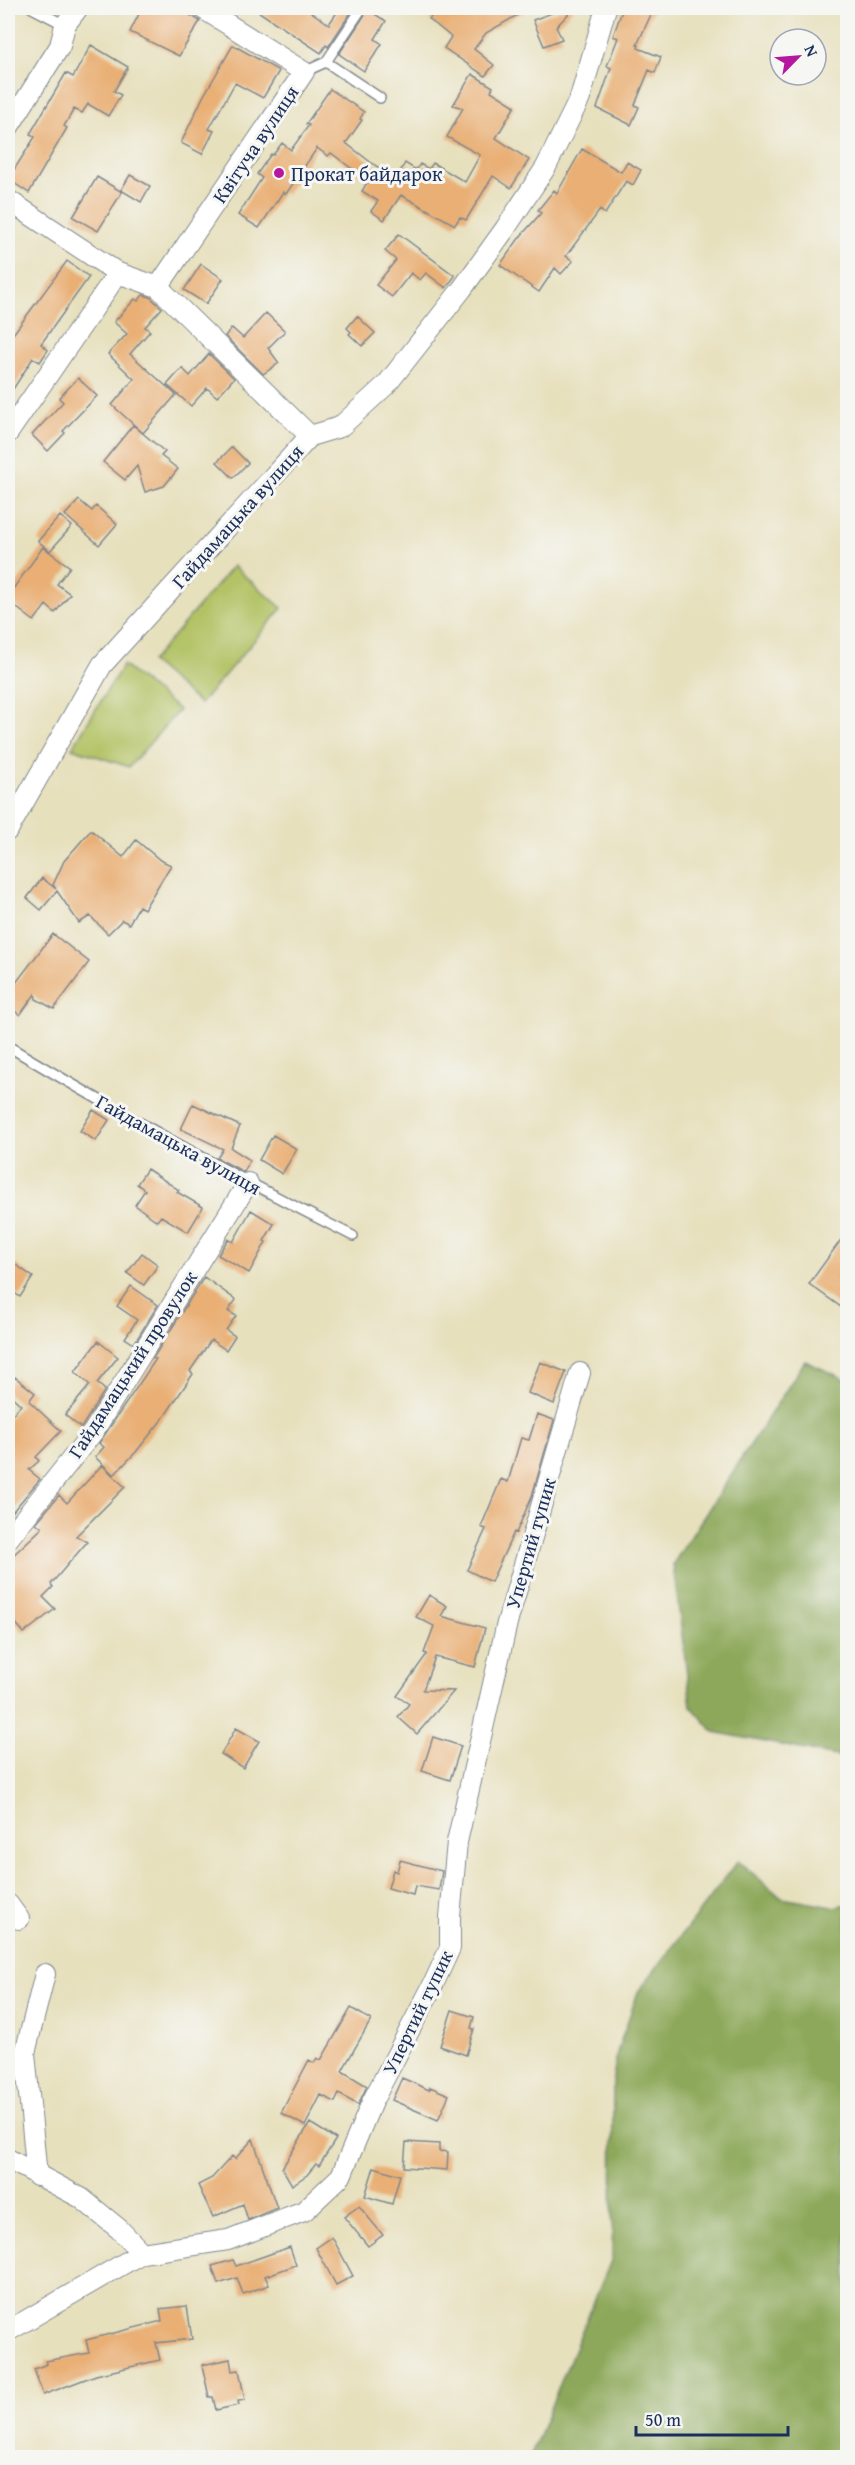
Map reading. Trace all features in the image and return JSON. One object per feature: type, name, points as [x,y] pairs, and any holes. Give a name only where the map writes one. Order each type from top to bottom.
[{"type":"street","points":[[8,128],[60,46],[65,25],[78,8]]},
{"type":"street","name":"Квітуча вулиця","points":[[158,287],[304,72],[202,8]]},
{"type":"street","name":"Гайдамацька вулиця","points":[[8,830],[102,664],[310,436],[340,427],[387,384],[462,289],[546,167],[580,98],[606,8]]},
{"type":"street","points":[[8,200],[118,273],[158,287],[310,436]]},
{"type":"street","points":[[8,433],[118,273]]},
{"type":"street","name":"Гайдамацький провулок","points":[[8,1539],[93,1432],[248,1183]]},
{"type":"street","name":"Упертий тупик","points":[[8,2331],[142,2253],[228,2240],[304,2211],[341,2176],[372,2102],[432,1988],[450,1948],[450,1917],[460,1830],[507,1623],[580,1373]]},
{"type":"street","points":[[37,2176],[25,2053],[45,1974]]},
{"type":"street","points":[[8,2159],[81,2198],[119,2229],[142,2253]]},
{"type":"lane","points":[[32,8],[65,25]]},
{"type":"lane","points":[[304,72],[326,62],[362,8]]},
{"type":"lane","points":[[326,62],[380,98]]},
{"type":"lane","name":"Гайдамацька вулиця","points":[[8,1046],[81,1090],[248,1183],[353,1236]]},
{"type":"green space","points":[[233,566],[282,608],[200,704],[151,662]]},
{"type":"green space","points":[[123,665],[179,710],[129,767],[72,748]]},
{"type":"green space","points":[[805,1361],[847,1380],[847,1758],[714,1732],[691,1706],[673,1564]]},
{"type":"green space","points":[[738,1861],[782,1898],[833,1907],[847,1904],[847,2457],[530,2457],[612,2258],[613,2078],[618,2049],[638,1992]]},
{"type":"building","points":[[142,8],[178,8],[200,21],[179,56],[130,32]]},
{"type":"building","points":[[253,8],[305,8],[329,24],[340,8],[354,8],[328,47],[326,45],[321,53]]},
{"type":"building","points":[[438,8],[530,8],[486,33],[474,49],[494,65],[485,76],[444,48],[451,37],[429,19]]},
{"type":"building","points":[[565,8],[574,8],[556,27],[562,39],[544,46],[533,20]]},
{"type":"building","points":[[623,8],[654,8],[637,45],[639,45],[638,48],[661,57],[655,73],[649,70],[635,105],[639,107],[631,125],[597,108],[611,68],[607,66],[618,38],[613,36]]},
{"type":"building","points":[[368,10],[386,21],[375,39],[382,44],[364,71],[339,54]]},
{"type":"building","points":[[91,45],[128,67],[114,91],[121,95],[108,116],[88,104],[82,113],[74,109],[64,126],[67,128],[29,193],[8,179],[35,137],[30,134],[66,73],[73,77]]},
{"type":"building","points":[[233,45],[279,71],[263,98],[235,83],[209,129],[214,131],[202,154],[181,143],[203,97]]},
{"type":"building","points":[[472,74],[493,87],[491,91],[515,106],[496,138],[529,160],[511,188],[493,176],[466,220],[460,217],[455,225],[401,195],[384,220],[371,211],[378,201],[362,191],[368,181],[331,153],[328,156],[317,148],[286,194],[283,192],[259,228],[238,215],[262,178],[257,174],[271,154],[273,155],[282,143],[291,150],[330,89],[364,112],[360,119],[362,120],[346,143],[373,164],[396,179],[405,163],[416,170],[420,164],[429,169],[433,163],[465,182],[480,155],[447,137],[463,108],[453,105]]},
{"type":"building","points":[[582,149],[621,172],[627,162],[641,170],[633,185],[626,181],[605,214],[600,210],[566,256],[573,261],[561,274],[555,268],[539,292],[500,265],[541,213],[538,210],[554,190],[557,193]]},
{"type":"building","points":[[130,175],[150,186],[141,202],[121,190]]},
{"type":"building","points":[[97,177],[122,192],[98,231],[73,217]]},
{"type":"building","points":[[399,234],[455,276],[446,288],[426,273],[420,280],[411,273],[392,297],[376,285],[396,260],[385,251]]},
{"type":"building","points":[[67,261],[89,277],[41,344],[48,350],[40,362],[33,358],[8,397],[8,341]]},
{"type":"building","points":[[201,264],[223,279],[206,304],[184,290]]},
{"type":"building","points":[[143,295],[150,297],[162,308],[145,327],[150,331],[130,354],[176,395],[143,433],[112,405],[134,379],[108,354],[127,334],[114,322],[135,299],[138,301]]},
{"type":"building","points":[[266,313],[285,331],[268,348],[279,363],[263,374],[225,336],[232,328],[243,338]]},
{"type":"building","points":[[357,316],[375,333],[362,346],[349,334],[351,332],[347,328]]},
{"type":"building","points":[[209,354],[234,378],[217,397],[207,388],[191,406],[167,385],[182,368],[190,376]]},
{"type":"building","points":[[78,378],[97,396],[63,431],[65,433],[48,451],[32,435],[63,402],[59,398]]},
{"type":"building","points":[[133,425],[165,452],[161,456],[178,469],[164,486],[145,492],[137,466],[125,480],[103,462]]},
{"type":"building","points":[[232,447],[248,463],[233,478],[217,462]]},
{"type":"building","points":[[79,500],[92,511],[96,506],[117,524],[99,545],[65,515]]},
{"type":"building","points":[[60,516],[72,526],[50,551],[38,541]]},
{"type":"building","points":[[43,547],[70,567],[57,584],[70,594],[55,613],[46,605],[34,621],[8,601],[8,596]]},
{"type":"building","points":[[91,830],[123,857],[136,840],[160,860],[171,865],[144,909],[139,906],[129,924],[122,920],[108,934],[90,916],[79,923],[57,891],[41,910],[27,898],[42,878],[56,889],[53,885],[64,861]]},
{"type":"building","points":[[53,934],[89,962],[54,1009],[36,999],[35,994],[20,1015],[8,1006],[8,978],[15,984]]},
{"type":"building","points":[[193,1104],[240,1126],[231,1148],[250,1160],[244,1172],[217,1158],[223,1149],[181,1129]]},
{"type":"building","points":[[93,1110],[109,1120],[96,1141],[80,1131]]},
{"type":"building","points":[[273,1135],[297,1149],[282,1174],[259,1160]]},
{"type":"building","points":[[147,1169],[179,1190],[177,1192],[203,1207],[188,1232],[161,1216],[157,1221],[135,1205],[145,1190],[137,1184]]},
{"type":"building","points":[[251,1210],[274,1224],[249,1273],[218,1255],[228,1239],[233,1242]]},
{"type":"building","points":[[848,1230],[848,1312],[809,1284]]},
{"type":"building","points":[[142,1253],[158,1265],[144,1285],[127,1273]]},
{"type":"building","points":[[8,1259],[33,1277],[20,1297],[8,1288]]},
{"type":"building","points":[[204,1277],[236,1300],[228,1311],[236,1316],[226,1330],[235,1336],[226,1350],[211,1340],[190,1371],[193,1374],[164,1417],[114,1475],[95,1457],[104,1447],[99,1443],[156,1359],[153,1358]]},
{"type":"building","points":[[131,1286],[158,1305],[134,1344],[125,1338],[137,1320],[117,1306]]},
{"type":"building","points":[[98,1341],[118,1357],[97,1383],[105,1390],[81,1428],[65,1415],[90,1385],[75,1372]]},
{"type":"building","points":[[540,1362],[566,1372],[554,1404],[528,1393]]},
{"type":"building","points":[[15,1377],[35,1393],[29,1401],[61,1431],[36,1457],[39,1461],[29,1470],[40,1479],[8,1517],[8,1419],[21,1405],[8,1393],[8,1386]]},
{"type":"building","points":[[537,1414],[554,1420],[532,1496],[491,1582],[467,1570],[486,1529],[481,1527],[501,1479],[508,1482],[521,1438],[529,1440]]},
{"type":"building","points":[[102,1465],[125,1487],[76,1536],[87,1542],[51,1584],[53,1587],[43,1597],[55,1609],[24,1633],[8,1614],[8,1560],[42,1528],[36,1523],[59,1495],[67,1503]]},
{"type":"building","points":[[429,1595],[447,1606],[441,1616],[485,1628],[475,1667],[435,1657],[423,1690],[454,1691],[417,1734],[398,1717],[409,1704],[397,1696],[427,1654],[424,1653],[434,1626],[416,1617]]},
{"type":"building","points":[[236,1728],[259,1741],[243,1768],[221,1754]]},
{"type":"building","points":[[433,1737],[461,1746],[450,1780],[422,1771]]},
{"type":"building","points":[[400,1860],[442,1871],[439,1890],[415,1886],[413,1895],[388,1888],[393,1870],[397,1872]]},
{"type":"building","points":[[351,2008],[371,2020],[342,2071],[367,2086],[358,2105],[339,2094],[335,2102],[321,2095],[305,2126],[281,2113],[309,2060],[314,2063],[317,2058],[321,2060]]},
{"type":"building","points":[[452,2010],[474,2017],[471,2028],[474,2029],[466,2055],[440,2046]]},
{"type":"building","points":[[402,2078],[429,2090],[430,2087],[449,2095],[438,2120],[392,2100]]},
{"type":"building","points":[[310,2123],[336,2139],[319,2166],[316,2164],[307,2175],[292,2185],[282,2168]]},
{"type":"building","points":[[253,2139],[277,2208],[248,2220],[243,2204],[213,2217],[198,2185],[212,2178],[232,2156],[235,2159]]},
{"type":"building","points":[[406,2142],[439,2144],[439,2151],[448,2152],[447,2170],[404,2167]]},
{"type":"building","points":[[374,2167],[400,2175],[392,2204],[365,2196]]},
{"type":"building","points":[[359,2206],[383,2235],[368,2246],[344,2217]]},
{"type":"building","points":[[332,2237],[353,2276],[336,2285],[316,2248]]},
{"type":"building","points":[[290,2247],[296,2265],[265,2276],[269,2285],[243,2294],[237,2278],[218,2284],[212,2266],[233,2260],[236,2266]]},
{"type":"building","points":[[187,2306],[192,2339],[156,2343],[160,2360],[96,2375],[43,2395],[34,2369],[47,2364],[46,2361],[89,2353],[86,2340],[162,2321],[160,2309]]},
{"type":"building","points":[[230,2359],[232,2371],[239,2370],[245,2400],[238,2401],[239,2405],[216,2410],[213,2397],[209,2397],[202,2365]]},
{"type":"place","name":"Прокат байдарок","points":[[279,173]]}]
